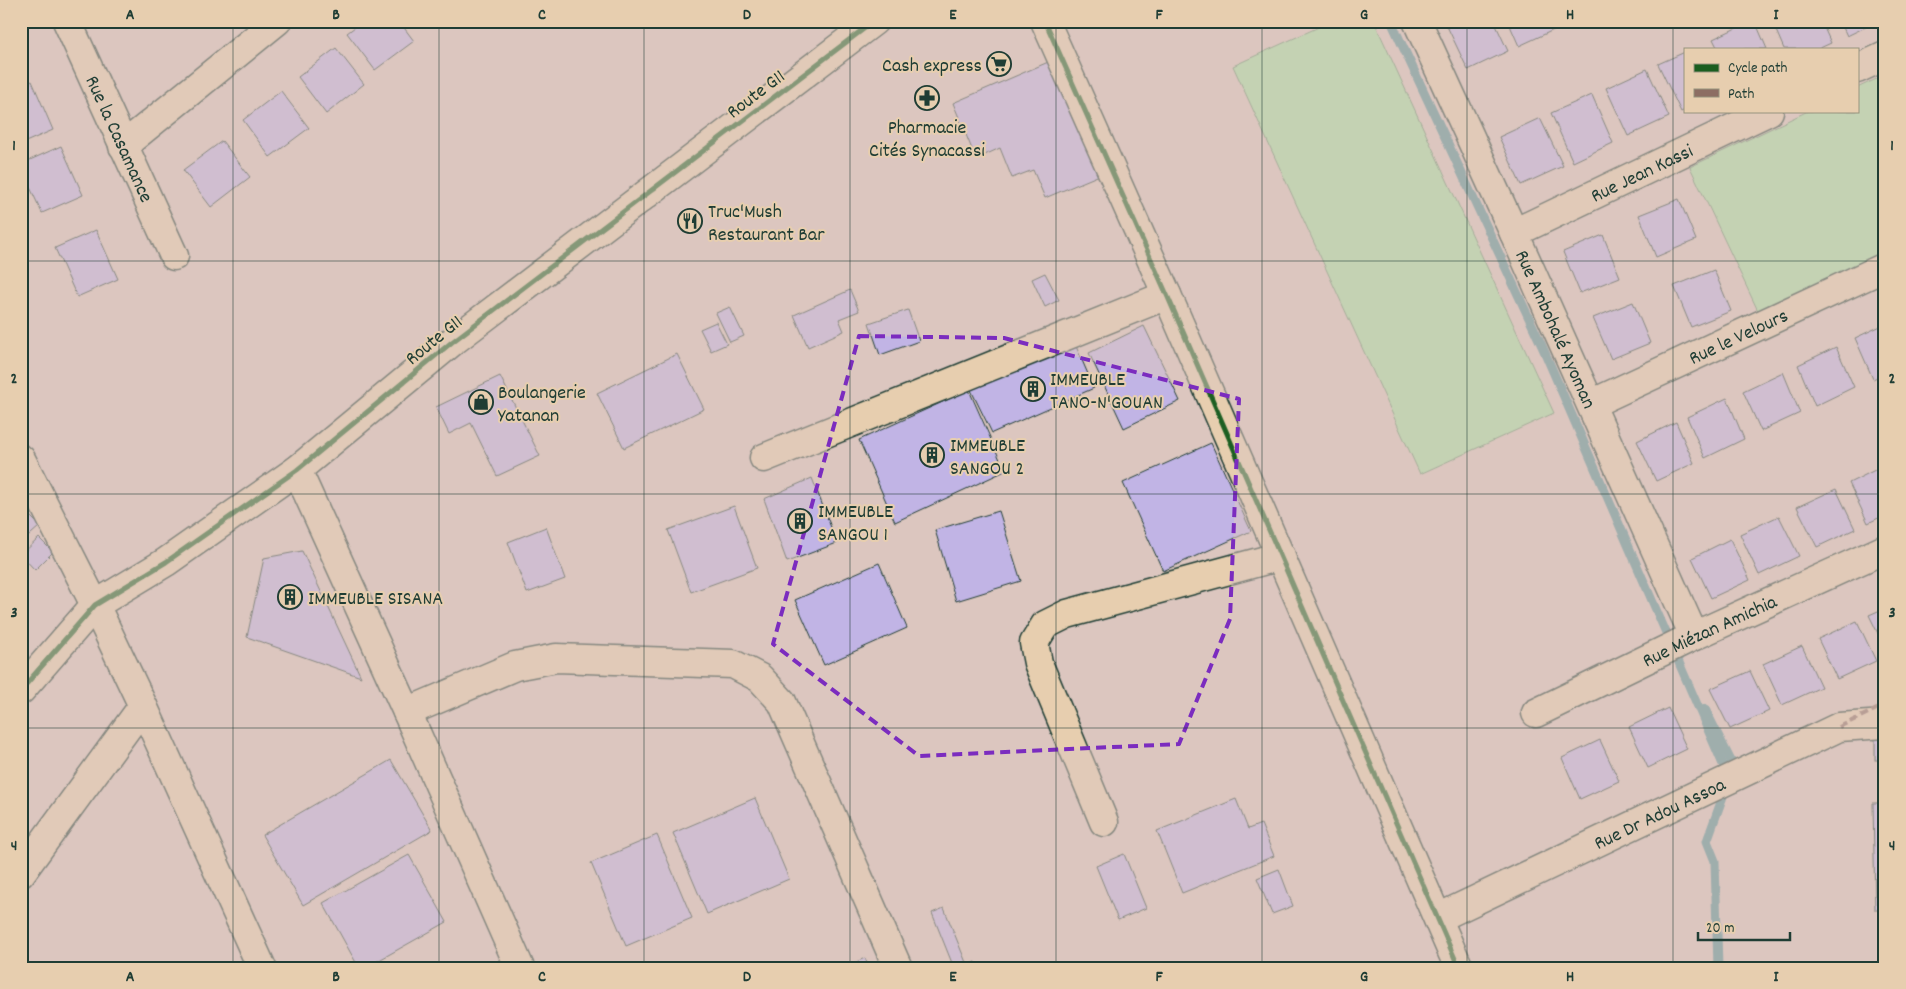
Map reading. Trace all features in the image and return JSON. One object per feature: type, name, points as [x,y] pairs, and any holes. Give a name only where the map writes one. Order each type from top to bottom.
[{"type":"street","name":"Rue la Casamance","points":[[67,21],[122,146],[174,256]]},
{"type":"street","points":[[122,146],[277,21]]},
{"type":"street","name":"Route G11","points":[[21,690],[96,605],[166,562],[297,470],[452,342],[874,21]]},
{"type":"street","points":[[1046,21],[1281,556],[1459,968]]},
{"type":"street","name":"Rue Ambohalé Ayoman","points":[[1417,21],[1694,636]]},
{"type":"street","points":[[1858,69],[1885,56]]},
{"type":"street","name":"Rue Jean Kassi","points":[[1514,233],[1766,112]]},
{"type":"street","name":"Rue le Velours","points":[[1591,404],[1885,267]]},
{"type":"street","points":[[764,458],[1167,295]]},
{"type":"street","points":[[21,459],[96,605],[262,968]]},
{"type":"street","points":[[297,470],[520,968]]},
{"type":"street","name":"Rue Miézan Amichia","points":[[1536,713],[1694,636],[1885,549]]},
{"type":"street","points":[[1104,822],[1038,663],[1034,643],[1046,625],[1067,614],[1281,556]]},
{"type":"street","points":[[407,712],[515,666],[556,658],[733,664],[760,678],[782,702],[898,968]]},
{"type":"street","points":[[1839,727],[1885,705]]},
{"type":"street","points":[[21,873],[143,706]]},
{"type":"street","name":"Rue Dr Adou Assoa","points":[[1438,918],[1839,727],[1885,724]]},
{"type":"highlighted area","points":[[859,336],[1004,338],[1239,399],[1230,619],[1179,744],[919,756],[773,644]]},
{"type":"green space","points":[[1332,21],[1374,21],[1554,413],[1420,474],[1233,66]]},
{"type":"green space","points":[[1885,75],[1885,254],[1759,313],[1690,167],[1806,112],[1858,112],[1858,88]]},
{"type":"building","points":[[363,21],[399,21],[414,41],[375,70],[347,33]]},
{"type":"building","points":[[1494,21],[1508,51],[1468,70],[1445,22]]},
{"type":"building","points":[[1508,21],[1557,21],[1560,27],[1519,46]]},
{"type":"building","points":[[1751,21],[1755,21],[1767,48],[1718,48],[1713,39]]},
{"type":"building","points":[[1772,21],[1821,21],[1831,43],[1820,48],[1784,48]]},
{"type":"building","points":[[1840,21],[1878,21],[1847,36]]},
{"type":"building","points":[[336,48],[364,84],[326,114],[298,77]]},
{"type":"building","points":[[1684,52],[1684,110],[1681,112],[1658,64]]},
{"type":"building","points":[[1053,60],[1102,174],[1045,198],[1033,170],[1012,178],[1000,148],[976,159],[953,103]]},
{"type":"building","points":[[1647,69],[1669,117],[1628,136],[1606,88]]},
{"type":"building","points":[[32,81],[53,130],[21,144],[21,86]]},
{"type":"building","points":[[281,91],[309,128],[270,157],[243,120]]},
{"type":"building","points":[[1592,95],[1613,143],[1573,162],[1551,113]]},
{"type":"building","points":[[1540,118],[1563,166],[1521,185],[1499,137]]},
{"type":"building","points":[[222,141],[250,177],[211,207],[183,170]]},
{"type":"building","points":[[61,146],[83,195],[42,213],[21,168],[21,164]]},
{"type":"building","points":[[1679,199],[1696,240],[1656,257],[1639,215]]},
{"type":"building","points":[[96,230],[118,279],[77,297],[55,248]]},
{"type":"building","points":[[1603,235],[1620,277],[1580,293],[1563,252]]},
{"type":"building","points":[[1714,270],[1731,311],[1691,327],[1674,286]]},
{"type":"building","points":[[1045,273],[1059,300],[1045,307],[1032,279]]},
{"type":"building","points":[[850,290],[859,311],[839,319],[844,331],[808,347],[794,315]]},
{"type":"building","points":[[1633,302],[1650,343],[1611,359],[1593,318]]},
{"type":"building","points":[[730,307],[744,336],[730,342],[716,313]]},
{"type":"building","points":[[908,310],[919,341],[880,355],[869,323]]},
{"type":"building","points":[[716,322],[727,344],[711,351],[700,329]]},
{"type":"building","points":[[1885,324],[1885,373],[1873,379],[1855,338]]},
{"type":"building","points":[[1144,326],[1180,401],[1124,428],[1089,353]]},
{"type":"building","name":"IMMEUBLE TANO-N'GOUAN","points":[[1075,344],[1094,388],[992,433],[971,390]]},
{"type":"building","points":[[1836,347],[1854,387],[1815,406],[1798,365]]},
{"type":"building","points":[[677,354],[704,409],[624,448],[597,393]]},
{"type":"building","points":[[1783,372],[1800,413],[1761,431],[1743,391]]},
{"type":"building","points":[[500,376],[540,456],[497,476],[471,423],[449,434],[436,407]]},
{"type":"building","name":"IMMEUBLE SANGOU 2","points":[[969,390],[1005,471],[895,522],[859,440]]},
{"type":"building","points":[[1727,398],[1744,439],[1705,458],[1687,417]]},
{"type":"building","points":[[1676,422],[1694,463],[1656,481],[1637,441]]},
{"type":"building","points":[[1211,443],[1251,531],[1163,571],[1123,483]]},
{"type":"building","points":[[1885,465],[1885,515],[1868,523],[1849,483]]},
{"type":"building","name":"IMMEUBLE SANGOU 1","points":[[812,478],[837,543],[787,562],[764,499]]},
{"type":"building","points":[[1836,489],[1855,529],[1817,547],[1797,507]]},
{"type":"building","points":[[734,506],[757,568],[691,592],[668,530]]},
{"type":"building","points":[[999,511],[1021,581],[956,601],[935,530]]},
{"type":"building","points":[[27,513],[40,526],[21,543],[21,518]]},
{"type":"building","points":[[1779,516],[1799,556],[1759,575],[1740,534]]},
{"type":"building","points":[[546,527],[565,579],[527,593],[508,542]]},
{"type":"building","points":[[39,538],[53,552],[35,570],[21,555]]},
{"type":"building","points":[[1730,539],[1750,580],[1711,598],[1692,558]]},
{"type":"building","name":"IMMEUBLE SISANA","points":[[302,551],[361,677],[247,637],[264,558]]},
{"type":"building","points":[[879,563],[907,628],[824,665],[795,600]]},
{"type":"building","points":[[1885,608],[1885,648],[1869,615]]},
{"type":"building","points":[[1857,621],[1876,661],[1837,679],[1818,639]]},
{"type":"building","points":[[1802,646],[1821,687],[1782,705],[1763,664]]},
{"type":"building","points":[[1750,671],[1769,711],[1730,729],[1710,689]]},
{"type":"building","points":[[1668,708],[1687,749],[1648,768],[1629,727]]},
{"type":"building","points":[[1875,738],[1885,738],[1885,760],[1875,760]]},
{"type":"building","points":[[1600,740],[1619,781],[1580,799],[1562,758]]},
{"type":"building","points":[[391,760],[432,830],[303,905],[262,835]]},
{"type":"building","points":[[755,798],[789,879],[707,914],[673,833]]},
{"type":"building","points":[[1236,799],[1248,829],[1261,824],[1274,856],[1182,893],[1157,831]]},
{"type":"building","points":[[1873,803],[1885,803],[1885,910],[1875,910]]},
{"type":"building","points":[[657,835],[692,918],[626,946],[591,863]]},
{"type":"building","points":[[1124,854],[1146,908],[1118,920],[1096,866]]},
{"type":"building","points":[[409,855],[447,922],[365,968],[359,968],[323,903]]},
{"type":"building","points":[[1279,869],[1293,906],[1272,914],[1257,878]]},
{"type":"building","points":[[944,908],[967,965],[976,962],[978,968],[954,968],[932,913]]},
{"type":"building","points":[[865,958],[869,968],[842,968]]},
{"type":"waterway","points":[[1391,21],[1542,346],[1728,776]]},
{"type":"waterway","points":[[1705,709],[1731,761]]},
{"type":"waterway","points":[[1718,968],[1715,861],[1707,841],[1726,788]]},
{"type":"marked path","points":[[1839,727],[1885,705]]},
{"type":"cycle path","points":[[21,690],[95,605],[166,562],[297,470],[452,342],[874,21]]},
{"type":"cycle path","points":[[1045,21],[1167,295],[1459,968]]},
{"type":"place","name":"Cash express","points":[[999,64]]},
{"type":"place","name":"Pharmacie Cités Synacassi","points":[[927,98]]},
{"type":"place","name":"Truc'Mush Restaurant Bar","points":[[690,221]]},
{"type":"place","name":"IMMEUBLE TANO-N'GOUAN","points":[[1033,389]]},
{"type":"place","name":"Boulangerie Yatanan","points":[[481,402]]},
{"type":"place","name":"IMMEUBLE SANGOU 2","points":[[932,455]]},
{"type":"place","name":"IMMEUBLE SANGOU 1","points":[[800,521]]},
{"type":"place","name":"IMMEUBLE SISANA","points":[[290,597]]}]
